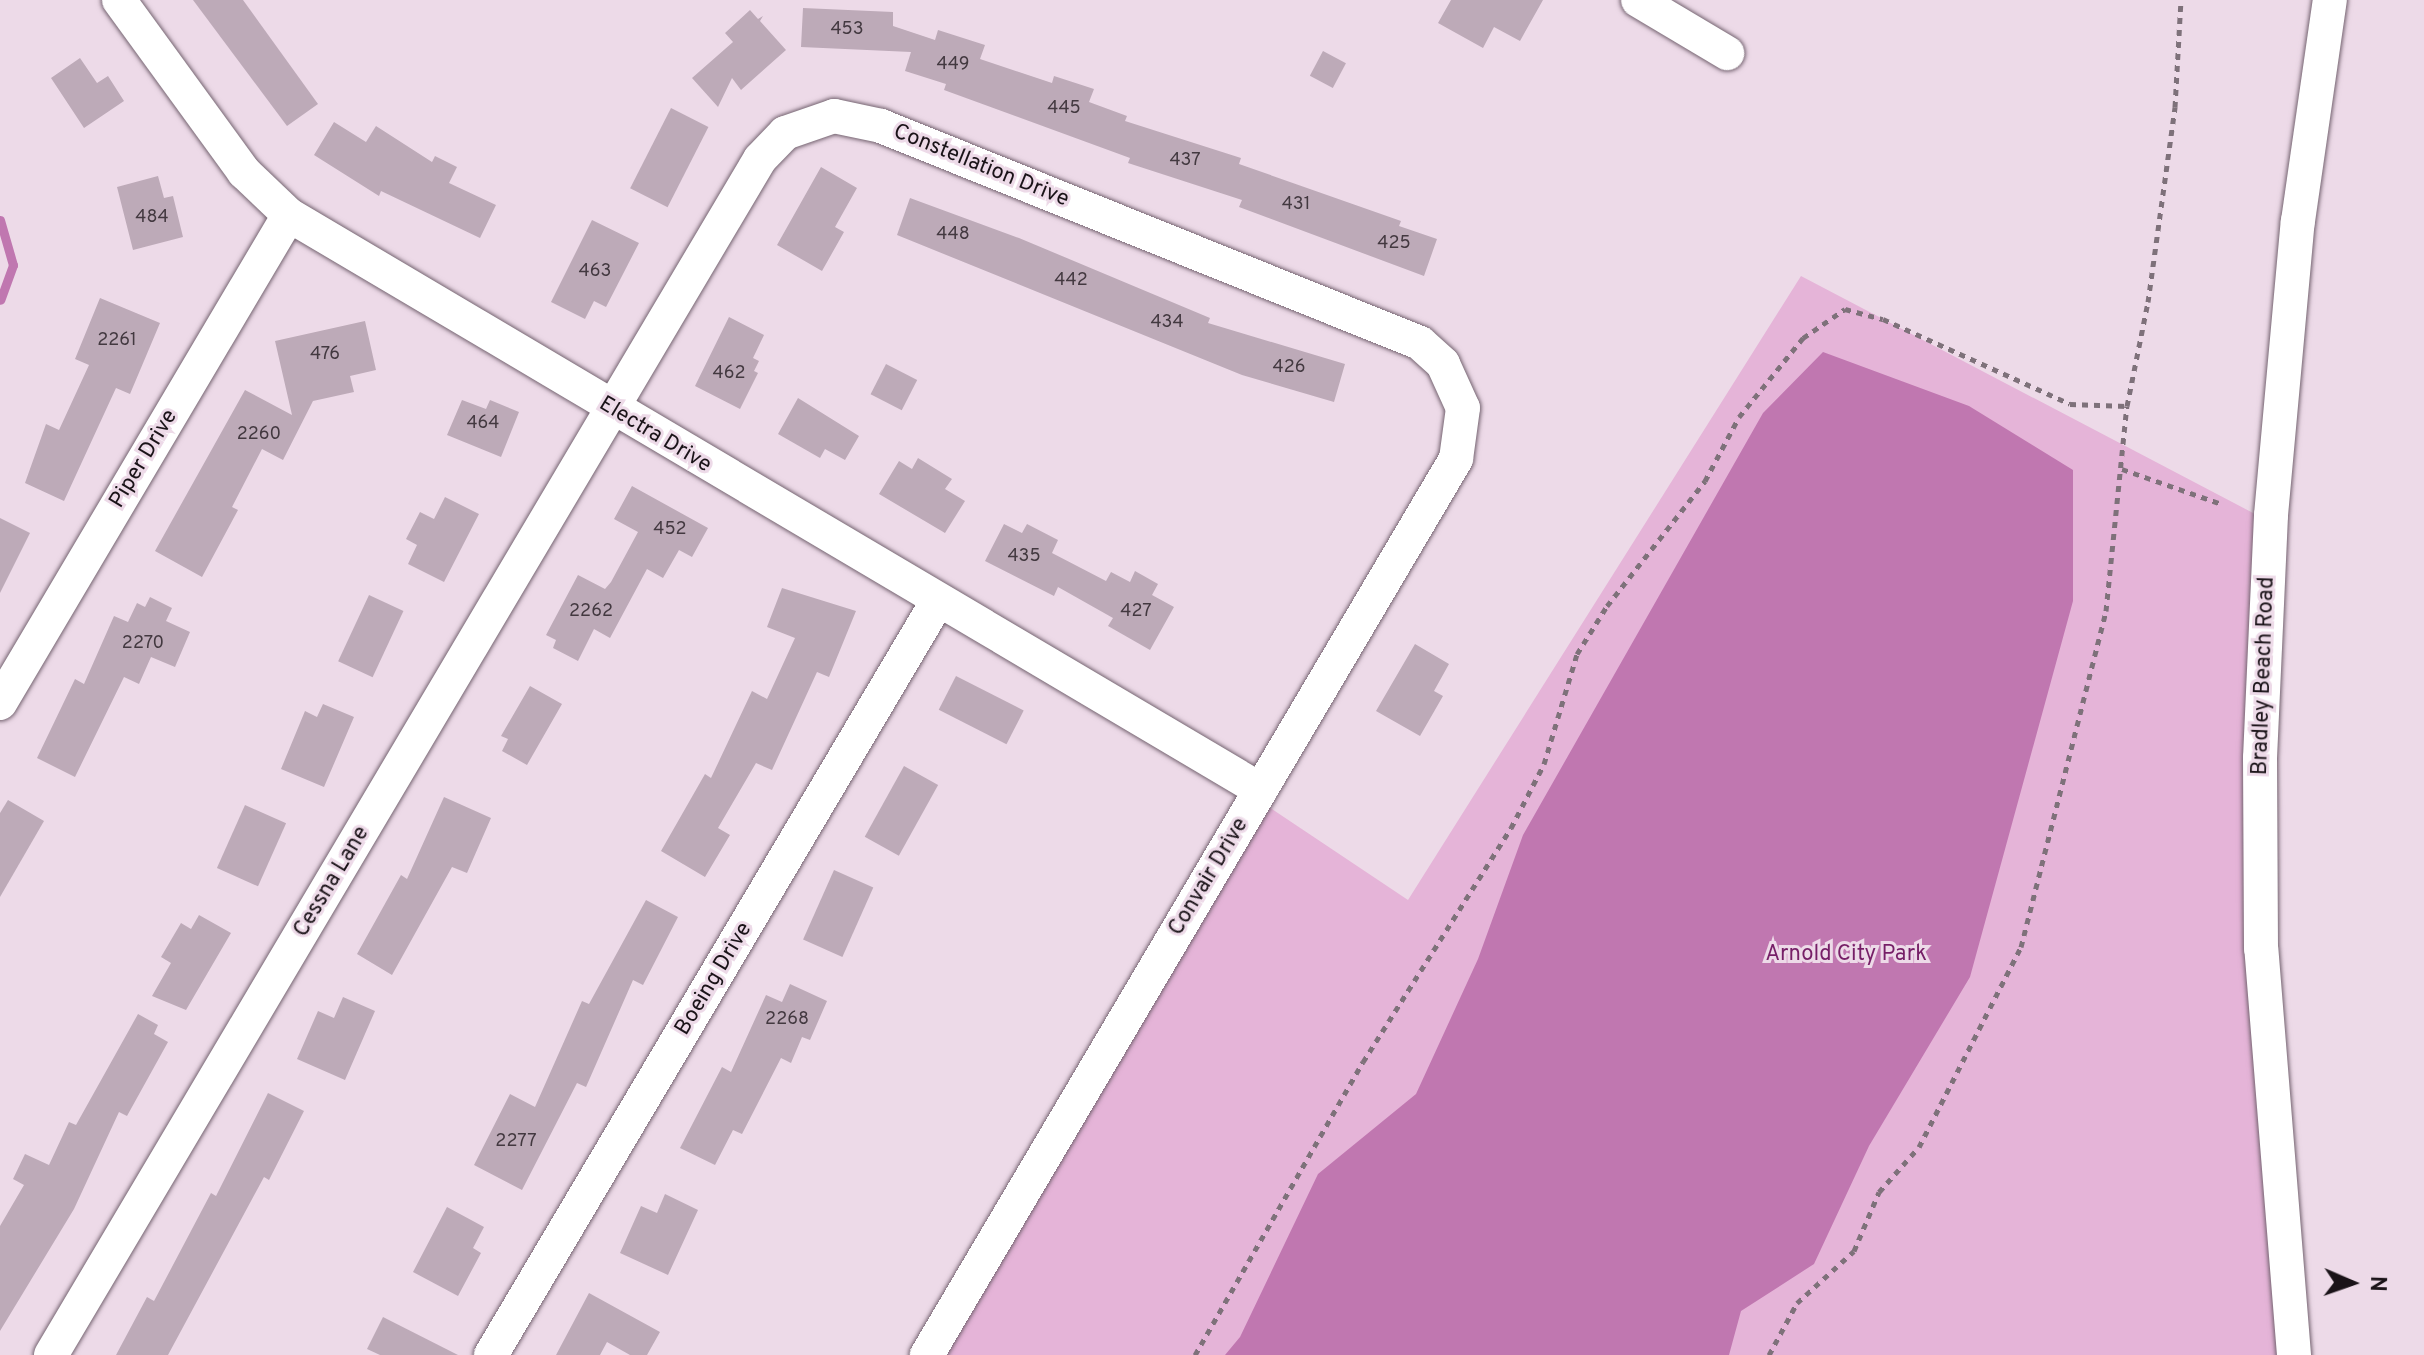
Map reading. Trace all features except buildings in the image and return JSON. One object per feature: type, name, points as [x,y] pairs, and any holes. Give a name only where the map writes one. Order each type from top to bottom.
[{"type":"street","name":"Electra Drive","points":[[119,0],[244,172],[289,215],[937,602],[1261,790]]},
{"type":"street","points":[[1638,0],[1727,53]]},
{"type":"street","name":"Bradley Beach Road","points":[[2294,1355],[2261,949],[2260,758],[2271,515],[2298,221],[2330,0]]},
{"type":"street","name":"Constellation Drive","points":[[612,409],[760,159],[785,133],[834,116],[881,126],[1420,343],[1443,364],[1459,392]]},
{"type":"street","name":"Piper Drive","points":[[0,703],[289,215]]},
{"type":"street","name":"Convair Drive","points":[[927,1355],[1456,459],[1463,425],[1459,392]]},
{"type":"street","name":"Cessna Lane","points":[[51,1355],[612,409]]},
{"type":"street","name":"Boeing Drive","points":[[491,1355],[937,602]]},
{"type":"path","points":[[1769,1355],[1797,1303],[1854,1251],[1879,1192],[1919,1147],[2021,947],[2106,611],[2127,406],[2168,161],[2181,0]]},
{"type":"path","points":[[1195,1355],[1363,1062],[1511,828],[1544,764],[1577,654],[1607,606],[1705,481],[1739,417],[1803,338],[1845,309],[1883,319],[2070,404],[2127,406]]},
{"type":"path","points":[[2122,469],[2219,503]]},
{"type":"green space","name":"Arnold City Park","points":[[1801,276],[2255,514],[2245,747],[2247,950],[2277,1355],[945,1355],[1269,807],[1408,900]]},
{"type":"shaded area","points":[[1823,352],[1969,406],[2073,470],[2073,601],[1970,977],[1869,1146],[1814,1264],[1741,1311],[1729,1355],[1225,1355],[1240,1337],[1318,1174],[1416,1094],[1478,959],[1523,835],[1763,413]]},
{"type":"waterway","points":[[0,220],[13,265],[0,300]]}]
